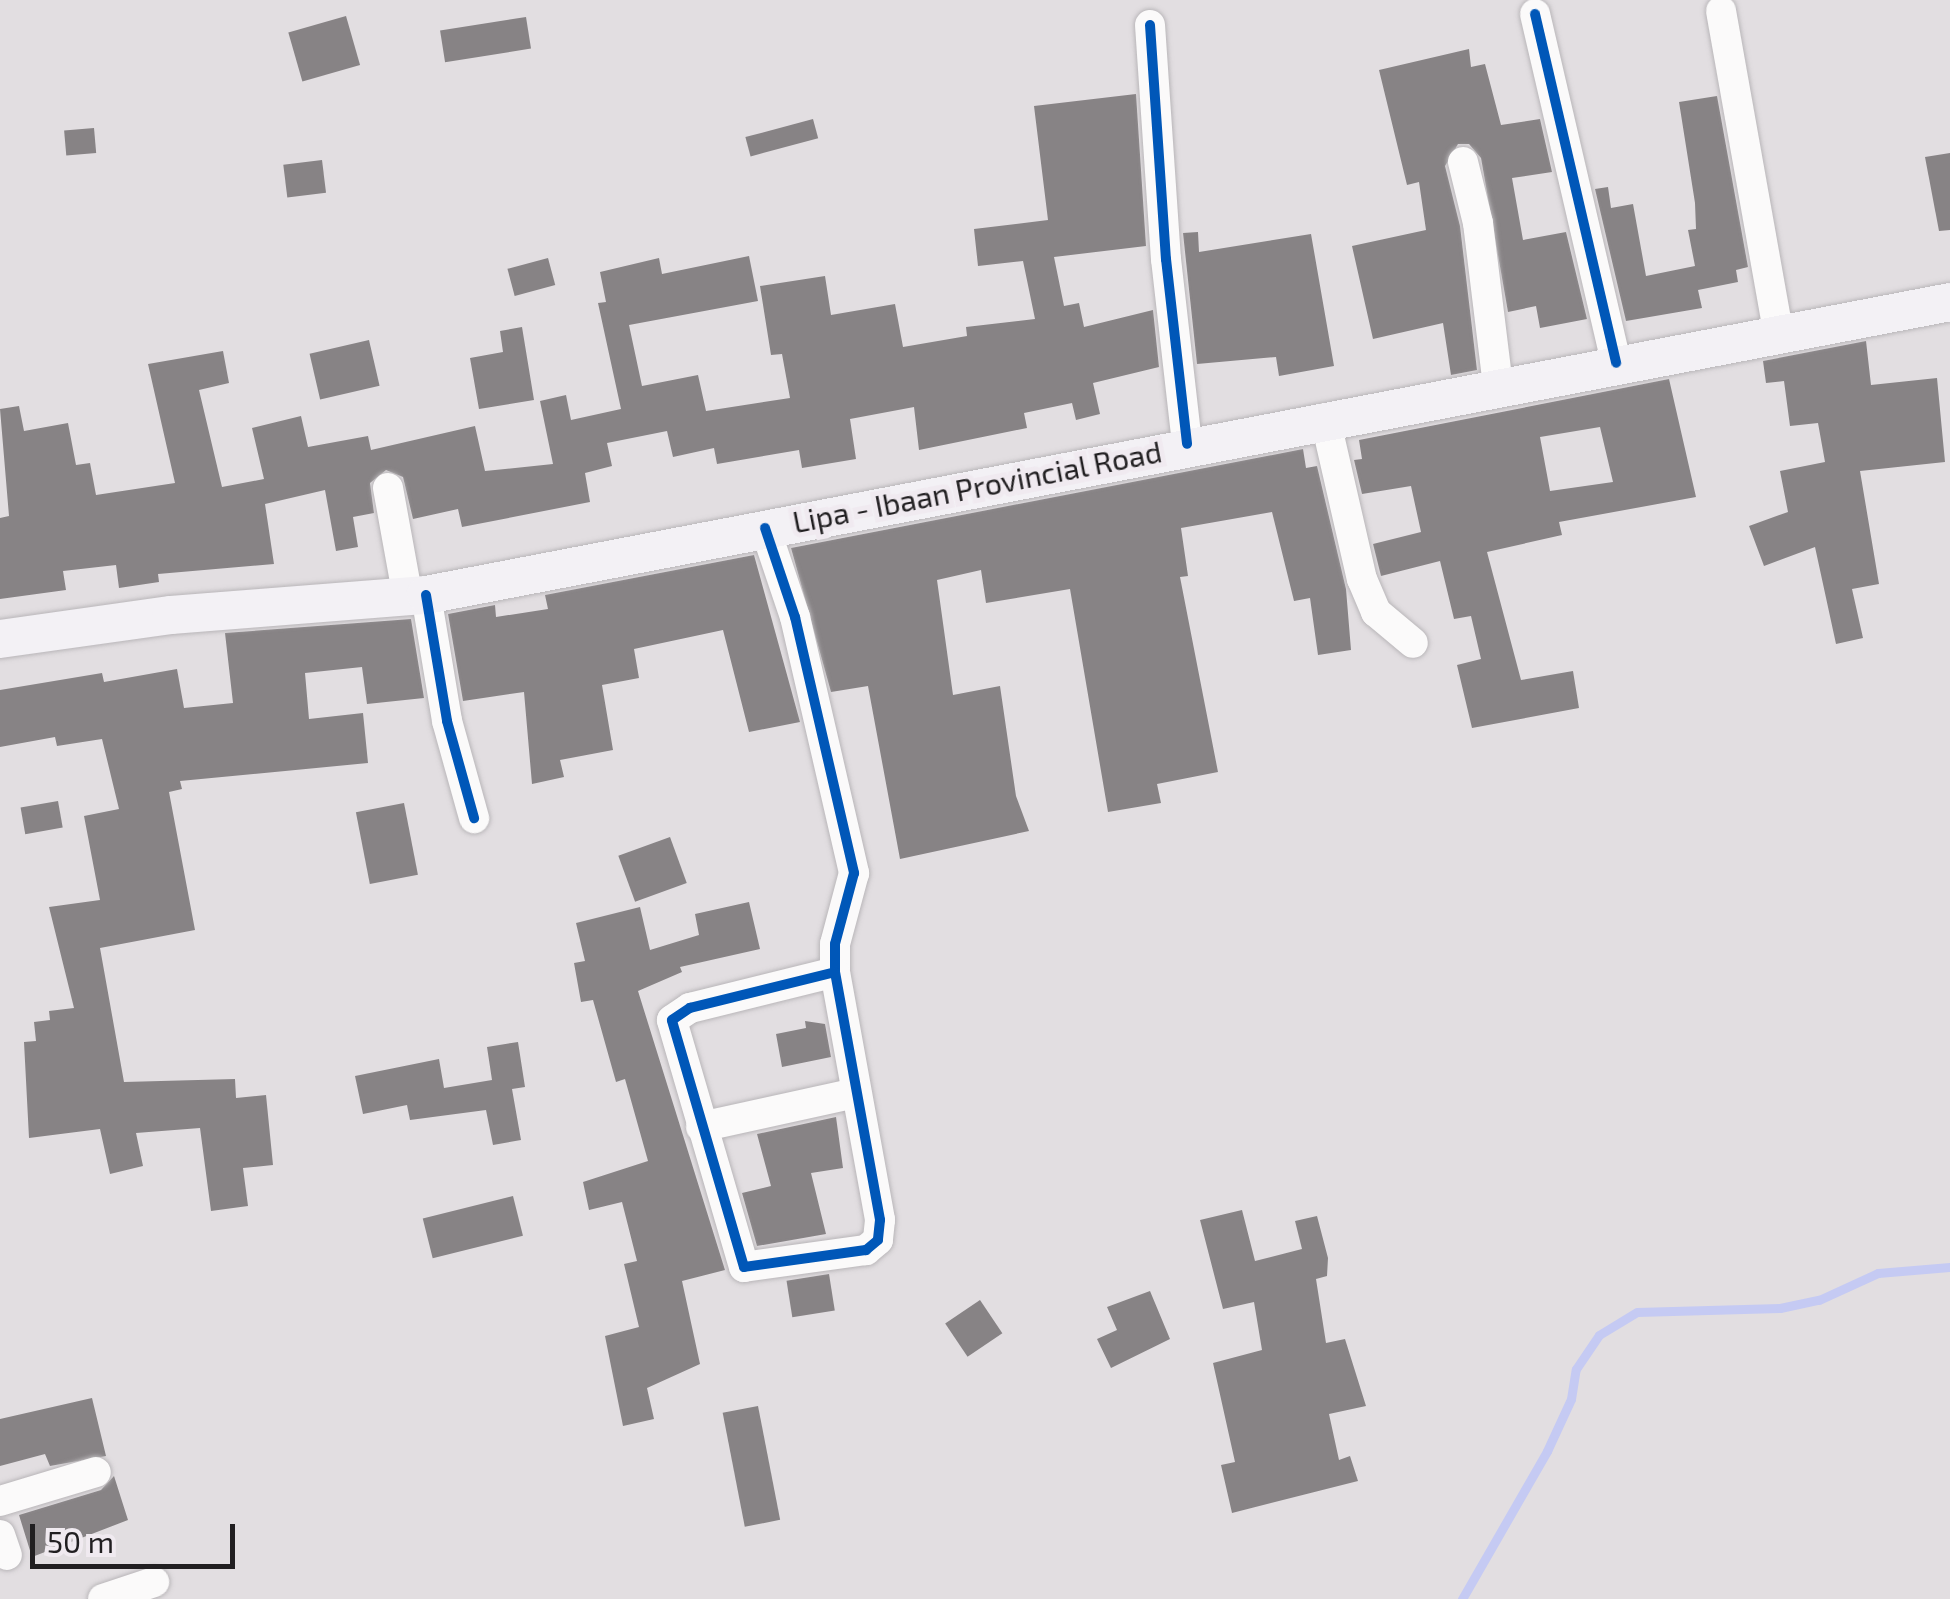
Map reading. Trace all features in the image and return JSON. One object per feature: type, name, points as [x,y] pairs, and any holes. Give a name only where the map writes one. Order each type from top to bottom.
[{"type":"main road","name":"Lipa - Ibaan Provincial Road","points":[[0,638],[170,614],[417,596],[1778,330],[1950,302]]},
{"type":"street","points":[[1721,11],[1778,330]]},
{"type":"street","points":[[1535,14],[1616,363]]},
{"type":"street","points":[[1150,25],[1187,444]]},
{"type":"street","points":[[1463,162],[1478,223],[1498,385]]},
{"type":"street","points":[[1324,418],[1362,579],[1376,612],[1413,643]]},
{"type":"street","points":[[388,488],[474,818]]},
{"type":"street","points":[[765,528],[795,617],[854,873],[835,944],[835,972],[880,1220],[878,1240],[866,1250],[744,1267],[672,1020],[690,1008],[835,972]]},
{"type":"street","points":[[701,1126],[856,1093]]},
{"type":"street","points":[[0,1500],[96,1472]]},
{"type":"street","points":[[104,1599],[154,1582]]},
{"type":"building","points":[[346,16],[360,65],[302,82],[288,33]]},
{"type":"building","points":[[526,17],[531,49],[445,62],[440,31]]},
{"type":"building","points":[[1469,49],[1471,67],[1485,64],[1501,125],[1540,119],[1552,172],[1512,178],[1523,240],[1566,232],[1587,319],[1540,328],[1536,306],[1508,312],[1481,158],[1469,144],[1458,144],[1445,166],[1460,226],[1477,370],[1451,375],[1443,323],[1373,339],[1352,246],[1426,230],[1419,182],[1407,185],[1379,70]]},
{"type":"building","points":[[1136,94],[1146,246],[1054,257],[1064,306],[1079,303],[1084,327],[1153,310],[1159,367],[1093,383],[1100,414],[1076,420],[1072,403],[1024,413],[1027,428],[919,450],[914,407],[850,419],[856,459],[802,468],[799,450],[717,464],[714,448],[673,457],[667,431],[607,443],[612,466],[585,473],[590,502],[462,527],[458,509],[413,519],[403,477],[386,470],[370,483],[374,513],[353,517],[358,547],[336,551],[325,490],[265,504],[274,564],[158,574],[159,582],[119,588],[116,565],[63,571],[66,590],[0,599],[0,518],[9,516],[0,409],[19,406],[24,431],[68,423],[76,465],[90,463],[96,495],[175,483],[148,364],[223,351],[229,383],[199,390],[222,487],[264,479],[252,428],[301,416],[308,447],[368,436],[371,450],[475,426],[485,471],[553,464],[540,401],[566,395],[571,420],[621,409],[598,303],[606,302],[600,272],[659,258],[662,274],[749,256],[758,301],[629,325],[642,386],[698,375],[706,411],[790,398],[782,354],[771,355],[760,286],[825,276],[831,315],[895,304],[903,347],[967,336],[966,327],[1035,319],[1023,261],[978,266],[974,229],[1048,220],[1034,106]]},
{"type":"building","points":[[1717,96],[1748,267],[1736,270],[1738,282],[1698,290],[1702,308],[1626,321],[1595,189],[1608,187],[1611,208],[1633,204],[1646,276],[1695,266],[1688,230],[1696,229],[1695,203],[1679,102]]},
{"type":"building","points":[[813,119],[818,138],[751,156],[745,137]]},
{"type":"building","points":[[94,128],[96,153],[66,156],[64,131]]},
{"type":"building","points":[[1950,153],[1950,230],[1939,231],[1925,157]]},
{"type":"building","points":[[322,160],[326,193],[287,198],[283,165]]},
{"type":"building","points":[[1198,232],[1199,252],[1311,234],[1334,366],[1279,376],[1276,357],[1197,364],[1183,233]]},
{"type":"building","points":[[548,258],[555,285],[515,296],[507,269]]},
{"type":"building","points":[[522,327],[534,400],[479,409],[470,358],[503,352],[500,331]]},
{"type":"building","points":[[369,340],[380,386],[320,400],[310,354]]},
{"type":"building","points":[[1866,341],[1871,385],[1937,378],[1945,462],[1860,471],[1879,584],[1852,589],[1863,638],[1836,644],[1815,547],[1764,566],[1749,526],[1788,512],[1780,471],[1825,462],[1818,423],[1790,426],[1784,381],[1766,383],[1763,361]]},
{"type":"building","points":[[1669,379],[1696,497],[1559,522],[1562,535],[1487,552],[1521,680],[1573,671],[1579,708],[1472,728],[1457,665],[1481,659],[1471,616],[1454,619],[1440,561],[1381,576],[1373,544],[1421,532],[1411,486],[1362,494],[1354,460],[1362,459],[1359,440]],"holes":[[[1600,427],[1613,482],[1550,491],[1540,437]]]},
{"type":"building","points":[[1303,449],[1306,468],[1317,466],[1346,589],[1351,650],[1318,655],[1310,598],[1294,601],[1272,512],[1181,528],[1188,576],[1180,577],[1218,772],[1157,784],[1161,803],[1108,812],[1070,589],[986,603],[981,570],[937,580],[953,695],[1000,686],[1016,796],[1029,831],[900,859],[868,686],[831,692],[791,548]]},
{"type":"building","points":[[754,555],[800,722],[749,732],[723,630],[634,649],[639,678],[602,685],[613,750],[560,760],[564,777],[532,784],[524,692],[463,701],[448,614],[495,605],[496,617],[548,609],[545,595]]},
{"type":"building","points":[[411,619],[424,698],[367,704],[362,667],[305,673],[309,719],[363,713],[368,763],[180,781],[182,789],[169,792],[195,930],[100,948],[124,1082],[235,1079],[236,1098],[266,1095],[273,1165],[243,1168],[248,1206],[211,1211],[200,1128],[136,1133],[143,1166],[110,1174],[100,1129],[29,1138],[24,1042],[36,1041],[34,1022],[50,1020],[49,1011],[74,1008],[49,907],[100,900],[84,816],[119,809],[102,739],[57,746],[55,737],[0,747],[0,690],[102,673],[104,682],[177,669],[184,708],[233,703],[225,633]]},
{"type":"building","points":[[58,801],[63,828],[25,834],[21,808]]},
{"type":"building","points":[[404,803],[418,875],[370,884],[356,812]]},
{"type":"building","points":[[670,837],[687,883],[635,902],[618,856]]},
{"type":"building","points":[[749,902],[760,949],[680,967],[682,972],[638,991],[725,1270],[682,1281],[700,1364],[647,1388],[654,1419],[623,1426],[605,1336],[639,1327],[624,1264],[637,1261],[622,1202],[589,1210],[583,1182],[648,1161],[625,1079],[616,1082],[593,1000],[581,1002],[574,963],[585,961],[576,923],[640,907],[650,950],[699,935],[695,914]]},
{"type":"building","points":[[805,1021],[825,1024],[831,1057],[782,1067],[776,1034],[806,1028]]},
{"type":"building","points":[[518,1042],[525,1087],[512,1089],[521,1140],[493,1145],[486,1110],[410,1120],[407,1105],[363,1114],[355,1076],[439,1059],[444,1088],[492,1080],[487,1047]]},
{"type":"building","points":[[836,1117],[843,1168],[811,1173],[826,1234],[757,1246],[742,1193],[771,1186],[757,1134]]},
{"type":"building","points":[[513,1196],[523,1236],[433,1258],[423,1218]]},
{"type":"building","points":[[1242,1210],[1255,1261],[1302,1249],[1295,1221],[1317,1216],[1328,1258],[1327,1276],[1316,1279],[1326,1343],[1345,1339],[1366,1406],[1329,1414],[1339,1460],[1350,1456],[1358,1481],[1232,1513],[1221,1465],[1235,1462],[1213,1363],[1262,1350],[1254,1302],[1223,1309],[1200,1220]]},
{"type":"building","points":[[829,1274],[835,1311],[792,1317],[787,1281]]},
{"type":"building","points":[[1150,1291],[1170,1339],[1111,1368],[1097,1339],[1117,1330],[1107,1307]]},
{"type":"building","points":[[980,1300],[1002,1333],[968,1357],[945,1323]]},
{"type":"building","points":[[92,1398],[106,1456],[50,1466],[45,1454],[0,1466],[0,1419]]},
{"type":"building","points":[[758,1406],[780,1520],[745,1527],[723,1413]]},
{"type":"building","points":[[114,1476],[128,1520],[32,1557],[19,1515],[101,1490]]},
{"type":"waterway","points":[[1462,1599],[1547,1451],[1571,1399],[1576,1369],[1599,1335],[1637,1312],[1780,1308],[1819,1300],[1878,1273],[1950,1267]]},
{"type":"cycle path","points":[[1535,14],[1616,363]]},
{"type":"cycle path","points":[[1150,25],[1166,259],[1187,444]]},
{"type":"cycle path","points":[[765,528],[795,617],[854,873],[835,944],[835,972],[880,1220],[878,1240],[866,1250],[744,1267],[672,1020],[690,1008],[835,972]]},
{"type":"cycle path","points":[[426,595],[447,721],[474,818]]}]
